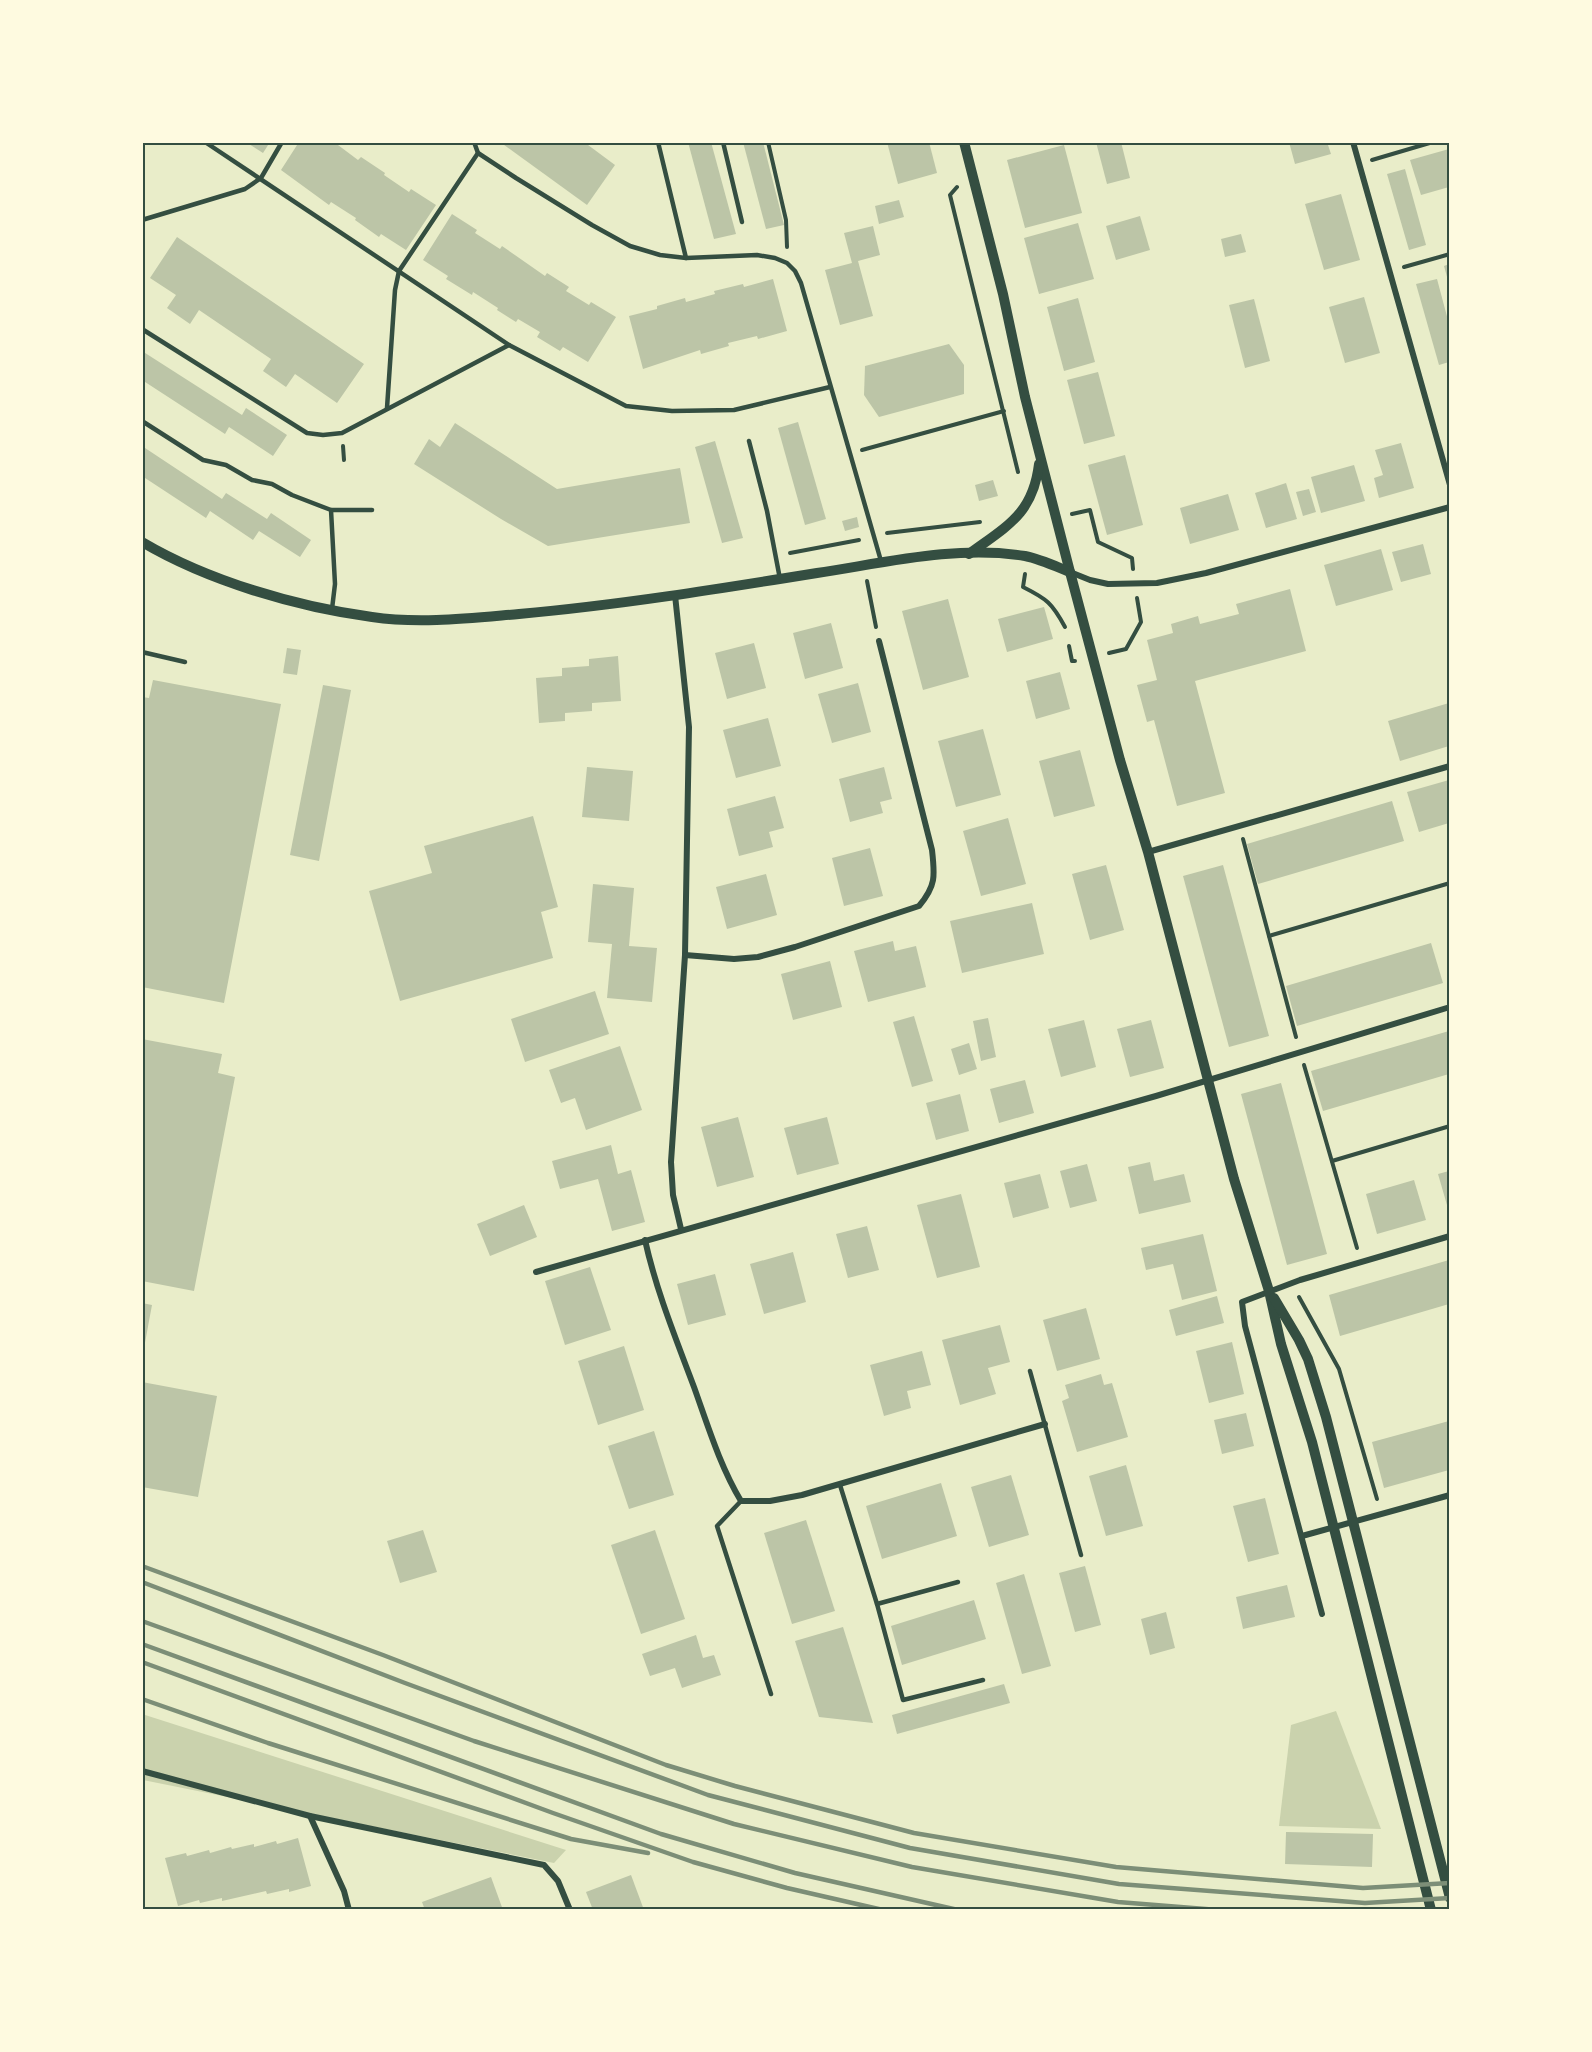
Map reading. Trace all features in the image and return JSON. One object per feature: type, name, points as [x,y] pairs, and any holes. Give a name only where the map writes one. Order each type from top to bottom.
[{"type":"street","points":[[964,142],[1004,294],[1023,387],[1070,572],[1120,760],[1148,852],[1234,1179],[1269,1291],[1281,1344],[1324,1488],[1431,1910]]},
{"type":"street","points":[[1353,142],[1391,271],[1449,485]]},
{"type":"street","points":[[969,554],[1013,521],[1027,505],[1036,484],[1040,457]]},
{"type":"street","points":[[142,542],[187,566],[208,574],[275,596],[332,610],[373,618],[469,618],[592,608],[881,563],[969,554],[1027,557],[1090,580],[1108,584],[1157,583],[1206,573],[1449,507]]},
{"type":"street","points":[[675,595],[689,727],[685,955],[671,1162],[673,1195],[681,1230]]},
{"type":"street","points":[[685,955],[734,959],[758,957],[919,906],[929,894],[935,877],[932,850],[879,640]]},
{"type":"street","points":[[1148,852],[1449,766]]},
{"type":"street","points":[[536,1272],[1208,1080],[1449,1007]]},
{"type":"street","points":[[1322,1614],[1245,1326],[1242,1302],[1292,1283],[1449,1236]]},
{"type":"street","points":[[645,1240],[655,1280],[694,1390],[727,1477],[741,1502],[770,1501],[840,1485],[1046,1424]]},
{"type":"street","points":[[1269,1291],[1308,1359],[1343,1483],[1449,1898]]},
{"type":"street","points":[[1302,1536],[1449,1495]]},
{"type":"street","points":[[142,1772],[310,1816],[544,1865],[558,1881],[570,1910]]},
{"type":"street","points":[[310,1816],[344,1892],[349,1910]]},
{"type":"lane","points":[[205,142],[509,345],[626,406],[672,411],[734,410],[830,387]]},
{"type":"lane","points":[[142,220],[244,189],[261,178],[282,142]]},
{"type":"lane","points":[[474,142],[478,153],[554,202],[630,246],[660,255],[686,258],[758,255],[787,263],[795,271],[801,283],[881,563]]},
{"type":"lane","points":[[658,142],[686,258]]},
{"type":"lane","points":[[723,142],[742,222]]},
{"type":"lane","points":[[387,408],[395,290],[399,271],[478,153]]},
{"type":"lane","points":[[142,329],[307,434],[323,435],[342,433],[509,345]]},
{"type":"lane","points":[[142,422],[203,460],[226,465],[252,480],[272,484],[292,495],[332,510],[372,510]]},
{"type":"lane","points":[[749,441],[767,511],[780,579]]},
{"type":"lane","points":[[332,510],[335,584],[332,610]]},
{"type":"lane","points":[[142,652],[185,662]]},
{"type":"lane","points":[[1030,1371],[1081,1556]]},
{"type":"lane","points":[[840,1485],[877,1604],[903,1700],[983,1680]]},
{"type":"lane","points":[[741,1502],[717,1526],[771,1694]]},
{"type":"lane","points":[[877,1604],[958,1582]]},
{"type":"path","points":[[768,142],[786,220],[787,263]]},
{"type":"path","points":[[1360,164],[1433,142]]},
{"type":"path","points":[[971,171],[950,195],[1018,476]]},
{"type":"path","points":[[1391,271],[1449,254]]},
{"type":"path","points":[[878,446],[1004,411]]},
{"type":"path","points":[[776,556],[887,533],[979,523],[989,517]]},
{"type":"path","points":[[864,566],[879,640]]},
{"type":"path","points":[[1023,587],[1053,605],[1065,627],[1072,662]]},
{"type":"path","points":[[1269,936],[1449,883]]},
{"type":"path","points":[[1332,1161],[1449,1126]]},
{"type":"path","points":[[1292,1283],[1339,1369],[1381,1514]]},
{"type":"green space","points":[[1336,1711],[1381,1829],[1279,1826],[1291,1725]]},
{"type":"green space","points":[[142,1714],[566,1850],[554,1863],[143,1780]]},
{"type":"building","points":[[246,142],[270,142],[263,153]]},
{"type":"building","points":[[299,142],[334,142],[358,160],[361,157],[385,173],[384,175],[409,192],[411,189],[436,205],[406,250],[381,234],[379,237],[355,220],[356,218],[331,202],[329,205],[281,170]]},
{"type":"building","points":[[500,142],[584,142],[615,165],[587,205]]},
{"type":"building","points":[[688,142],[711,142],[736,234],[714,239]]},
{"type":"building","points":[[743,142],[763,142],[784,225],[766,229]]},
{"type":"building","points":[[887,142],[929,142],[937,173],[898,184]]},
{"type":"building","points":[[1096,142],[1121,142],[1130,178],[1107,184]]},
{"type":"building","points":[[1289,142],[1327,142],[1331,154],[1295,164]]},
{"type":"building","points":[[1064,145],[1082,213],[1025,228],[1007,160]]},
{"type":"building","points":[[1449,149],[1449,187],[1421,195],[1410,160]]},
{"type":"building","points":[[1405,169],[1426,245],[1409,250],[1387,174]]},
{"type":"building","points":[[1341,194],[1360,260],[1324,270],[1305,204]]},
{"type":"building","points":[[899,200],[904,217],[879,224],[875,206]]},
{"type":"building","points":[[452,214],[477,230],[475,233],[500,249],[502,246],[545,276],[547,273],[569,287],[566,291],[589,305],[591,302],[616,317],[588,362],[563,347],[560,351],[537,337],[540,332],[518,319],[516,322],[473,292],[472,295],[446,279],[448,276],[423,260]]},
{"type":"building","points":[[1140,216],[1150,250],[1116,260],[1106,226]]},
{"type":"building","points":[[1078,223],[1094,279],[1039,294],[1024,238]]},
{"type":"building","points":[[873,226],[880,255],[858,261],[873,316],[840,325],[825,270],[852,263],[844,233]]},
{"type":"building","points":[[1241,234],[1246,252],[1225,257],[1221,239]]},
{"type":"building","points":[[177,237],[364,364],[337,403],[295,374],[286,387],[263,371],[271,359],[199,310],[190,324],[167,308],[176,295],[150,278]]},
{"type":"building","points":[[1449,264],[1449,284],[1444,266]]},
{"type":"building","points":[[773,279],[787,331],[758,339],[757,336],[728,343],[729,346],[701,354],[700,350],[643,369],[629,316],[657,309],[657,306],[685,298],[686,302],[715,294],[714,291],[743,284],[744,287]]},
{"type":"building","points":[[1437,279],[1449,324],[1449,362],[1439,365],[1416,284]]},
{"type":"building","points":[[1364,297],[1380,353],[1345,363],[1329,307]]},
{"type":"building","points":[[1078,298],[1095,362],[1064,371],[1047,307]]},
{"type":"building","points":[[1254,299],[1270,361],[1245,368],[1229,305]]},
{"type":"building","points":[[949,344],[964,365],[964,394],[879,417],[864,395],[865,366]]},
{"type":"building","points":[[142,351],[242,415],[246,408],[287,435],[273,456],[229,427],[225,434],[142,380]]},
{"type":"building","points":[[1098,372],[1115,436],[1084,444],[1067,380]]},
{"type":"building","points":[[798,422],[826,519],[805,525],[778,428]]},
{"type":"building","points":[[455,423],[557,489],[680,468],[690,523],[548,546],[414,464],[429,439],[440,447]]},
{"type":"building","points":[[715,441],[743,538],[722,543],[695,447]]},
{"type":"building","points":[[1401,443],[1414,488],[1379,498],[1374,478],[1383,475],[1375,450]]},
{"type":"building","points":[[142,446],[222,499],[226,493],[267,519],[271,513],[311,540],[300,557],[259,531],[253,540],[210,511],[206,518],[142,476]]},
{"type":"building","points":[[1125,455],[1143,525],[1107,535],[1088,465]]},
{"type":"building","points":[[1354,465],[1365,501],[1321,513],[1311,477]]},
{"type":"building","points":[[993,480],[998,496],[979,501],[975,485]]},
{"type":"building","points":[[1286,483],[1297,519],[1266,528],[1255,493]]},
{"type":"building","points":[[1309,489],[1316,512],[1303,516],[1296,492]]},
{"type":"building","points":[[1228,494],[1239,530],[1190,544],[1180,508]]},
{"type":"building","points":[[857,517],[859,527],[845,531],[842,521]]},
{"type":"building","points":[[1423,544],[1431,574],[1401,582],[1392,552]]},
{"type":"building","points":[[1381,549],[1393,590],[1336,606],[1324,565]]},
{"type":"building","points":[[1290,589],[1306,651],[1195,681],[1225,793],[1177,806],[1154,720],[1147,722],[1137,685],[1157,680],[1147,640],[1173,633],[1171,624],[1198,616],[1200,624],[1239,614],[1236,604]]},
{"type":"building","points":[[948,599],[969,677],[923,690],[902,611]]},
{"type":"building","points":[[1044,607],[1053,639],[1007,652],[998,619]]},
{"type":"building","points":[[831,623],[843,668],[805,679],[793,633]]},
{"type":"building","points":[[754,643],[766,688],[727,699],[715,653]]},
{"type":"building","points":[[287,648],[301,650],[297,675],[283,673]]},
{"type":"building","points":[[618,656],[621,701],[592,703],[592,711],[565,713],[565,721],[539,723],[536,678],[562,676],[562,668],[589,666],[589,659]]},
{"type":"building","points":[[1060,672],[1070,709],[1036,719],[1026,681]]},
{"type":"building","points":[[153,680],[281,704],[224,1003],[142,987],[142,697],[149,698]]},
{"type":"building","points":[[858,683],[871,732],[832,743],[818,694]]},
{"type":"building","points":[[323,685],[351,690],[319,861],[290,855]]},
{"type":"building","points":[[1449,703],[1449,746],[1400,761],[1388,721]]},
{"type":"building","points":[[768,718],[781,766],[736,778],[723,730]]},
{"type":"building","points":[[983,729],[1001,795],[956,807],[938,741]]},
{"type":"building","points":[[1080,750],[1095,806],[1054,817],[1039,761]]},
{"type":"building","points":[[587,767],[633,771],[629,821],[582,817]]},
{"type":"building","points":[[884,767],[892,799],[880,802],[883,813],[850,822],[839,779]]},
{"type":"building","points":[[1449,780],[1449,823],[1419,832],[1407,792]]},
{"type":"building","points":[[775,796],[784,828],[769,832],[773,847],[739,856],[727,809]]},
{"type":"building","points":[[1392,801],[1404,841],[1258,884],[1247,844]]},
{"type":"building","points":[[533,816],[558,907],[541,912],[553,958],[400,1001],[369,891],[432,873],[424,846]]},
{"type":"building","points":[[1008,818],[1026,884],[981,896],[963,831]]},
{"type":"building","points":[[870,848],[883,896],[844,906],[832,858]]},
{"type":"building","points":[[1106,865],[1124,930],[1090,940],[1072,874]]},
{"type":"building","points":[[1223,865],[1269,1036],[1229,1047],[1183,876]]},
{"type":"building","points":[[766,874],[777,915],[727,929],[716,887]]},
{"type":"building","points":[[593,884],[634,888],[629,946],[657,948],[652,1002],[607,998],[612,944],[588,942]]},
{"type":"building","points":[[1032,903],[1044,954],[962,973],[950,921]]},
{"type":"building","points":[[893,941],[895,951],[916,946],[926,987],[868,1002],[854,951]]},
{"type":"building","points":[[1431,943],[1443,983],[1297,1026],[1286,986]]},
{"type":"building","points":[[830,961],[842,1007],[793,1020],[781,974]]},
{"type":"building","points":[[595,991],[609,1034],[525,1062],[511,1019]]},
{"type":"building","points":[[914,1016],[933,1081],[912,1087],[893,1022]]},
{"type":"building","points":[[988,1018],[996,1057],[981,1061],[973,1021]]},
{"type":"building","points":[[1084,1020],[1096,1067],[1061,1077],[1048,1029]]},
{"type":"building","points":[[1151,1020],[1164,1068],[1130,1077],[1117,1029]]},
{"type":"building","points":[[1449,1031],[1449,1074],[1323,1111],[1311,1071]]},
{"type":"building","points":[[142,1039],[222,1054],[218,1073],[235,1077],[194,1291],[142,1281]]},
{"type":"building","points":[[969,1043],[977,1069],[959,1075],[951,1049]]},
{"type":"building","points":[[620,1046],[642,1110],[586,1130],[575,1098],[561,1103],[549,1070]]},
{"type":"building","points":[[1025,1080],[1034,1113],[999,1123],[990,1089]]},
{"type":"building","points":[[1281,1083],[1327,1254],[1287,1265],[1241,1094]]},
{"type":"building","points":[[960,1094],[969,1131],[936,1140],[926,1103]]},
{"type":"building","points":[[738,1117],[754,1177],[717,1187],[701,1127]]},
{"type":"building","points":[[827,1117],[839,1164],[797,1175],[784,1128]]},
{"type":"building","points":[[611,1145],[618,1174],[631,1170],[645,1222],[612,1231],[598,1179],[560,1189],[552,1161]]},
{"type":"building","points":[[1150,1162],[1154,1181],[1184,1174],[1191,1202],[1139,1214],[1128,1167]]},
{"type":"building","points":[[1087,1164],[1097,1201],[1070,1208],[1060,1171]]},
{"type":"building","points":[[1449,1171],[1449,1212],[1438,1174]]},
{"type":"building","points":[[1040,1174],[1049,1208],[1013,1218],[1004,1183]]},
{"type":"building","points":[[1414,1180],[1426,1220],[1377,1234],[1366,1194]]},
{"type":"building","points":[[961,1194],[980,1267],[937,1278],[917,1205]]},
{"type":"building","points":[[524,1205],[537,1237],[490,1256],[477,1224]]},
{"type":"building","points":[[867,1226],[879,1270],[848,1278],[836,1234]]},
{"type":"building","points":[[1203,1234],[1217,1291],[1182,1300],[1173,1264],[1146,1270],[1141,1248]]},
{"type":"building","points":[[793,1252],[806,1302],[764,1314],[750,1264]]},
{"type":"building","points":[[1449,1260],[1449,1304],[1340,1336],[1329,1295]]},
{"type":"building","points":[[590,1267],[611,1330],[565,1345],[545,1281]]},
{"type":"building","points":[[715,1274],[726,1315],[688,1325],[677,1284]]},
{"type":"building","points":[[1217,1296],[1224,1323],[1176,1336],[1169,1310]]},
{"type":"building","points":[[142,1303],[152,1305],[144,1348],[142,1348]]},
{"type":"building","points":[[1086,1308],[1100,1359],[1057,1371],[1043,1320]]},
{"type":"building","points":[[1000,1325],[1010,1362],[988,1368],[996,1394],[960,1405],[942,1340]]},
{"type":"building","points":[[1232,1342],[1244,1394],[1209,1403],[1196,1351]]},
{"type":"building","points":[[624,1346],[644,1410],[598,1425],[578,1361]]},
{"type":"building","points":[[922,1351],[931,1385],[907,1391],[911,1408],[884,1416],[870,1365]]},
{"type":"building","points":[[1101,1374],[1104,1385],[1112,1383],[1128,1437],[1077,1452],[1062,1401],[1069,1398],[1065,1385]]},
{"type":"building","points":[[142,1382],[217,1396],[198,1497],[142,1487]]},
{"type":"building","points":[[1246,1413],[1254,1446],[1222,1454],[1214,1420]]},
{"type":"building","points":[[1449,1421],[1449,1470],[1384,1488],[1372,1442]]},
{"type":"building","points":[[654,1431],[674,1495],[629,1509],[608,1446]]},
{"type":"building","points":[[1126,1465],[1143,1526],[1106,1536],[1089,1476]]},
{"type":"building","points":[[1011,1475],[1029,1535],[989,1547],[971,1487]]},
{"type":"building","points":[[941,1483],[957,1536],[882,1559],[866,1506]]},
{"type":"building","points":[[1265,1498],[1279,1554],[1248,1562],[1233,1506]]},
{"type":"building","points":[[806,1520],[835,1611],[792,1624],[764,1533]]},
{"type":"building","points":[[423,1530],[437,1572],[400,1583],[387,1541]]},
{"type":"building","points":[[655,1530],[685,1619],[641,1634],[611,1545]]},
{"type":"building","points":[[1085,1566],[1101,1625],[1075,1632],[1059,1573]]},
{"type":"building","points":[[1024,1574],[1051,1666],[1022,1674],[996,1583]]},
{"type":"building","points":[[1287,1585],[1295,1617],[1243,1629],[1236,1597]]},
{"type":"building","points":[[974,1600],[986,1639],[902,1665],[891,1626]]},
{"type":"building","points":[[1166,1612],[1175,1648],[1150,1655],[1141,1619]]},
{"type":"building","points":[[843,1627],[873,1723],[819,1717],[795,1641]]},
{"type":"building","points":[[696,1635],[703,1658],[714,1655],[721,1675],[682,1688],[675,1668],[650,1676],[642,1654]]},
{"type":"building","points":[[1004,1684],[1010,1703],[897,1734],[892,1715]]},
{"type":"building","points":[[1286,1832],[1373,1834],[1372,1867],[1285,1864]]},
{"type":"building","points":[[298,1838],[311,1886],[289,1892],[289,1889],[267,1894],[266,1891],[222,1901],[222,1898],[200,1903],[199,1900],[178,1906],[165,1858],[186,1853],[187,1856],[209,1850],[210,1853],[254,1844],[254,1847],[276,1841],[277,1844]]},
{"type":"building","points":[[631,1875],[644,1910],[593,1910],[586,1892]]},
{"type":"building","points":[[491,1877],[503,1910],[425,1910],[422,1902]]},
{"type":"railway","points":[[142,1566],[383,1655],[666,1765],[735,1786],[914,1833],[1116,1867],[1363,1888],[1450,1883]]},
{"type":"railway","points":[[142,1582],[405,1683],[708,1795],[910,1848],[1119,1884],[1365,1903],[1450,1898]]},
{"type":"railway","points":[[142,1621],[474,1741],[734,1824],[912,1867],[1118,1902],[1218,1910]]},
{"type":"railway","points":[[142,1644],[661,1834],[795,1873],[958,1910]]},
{"type":"railway","points":[[142,1662],[693,1862],[787,1888],[883,1910]]},
{"type":"railway","points":[[142,1699],[268,1743],[571,1839],[648,1853]]}]
